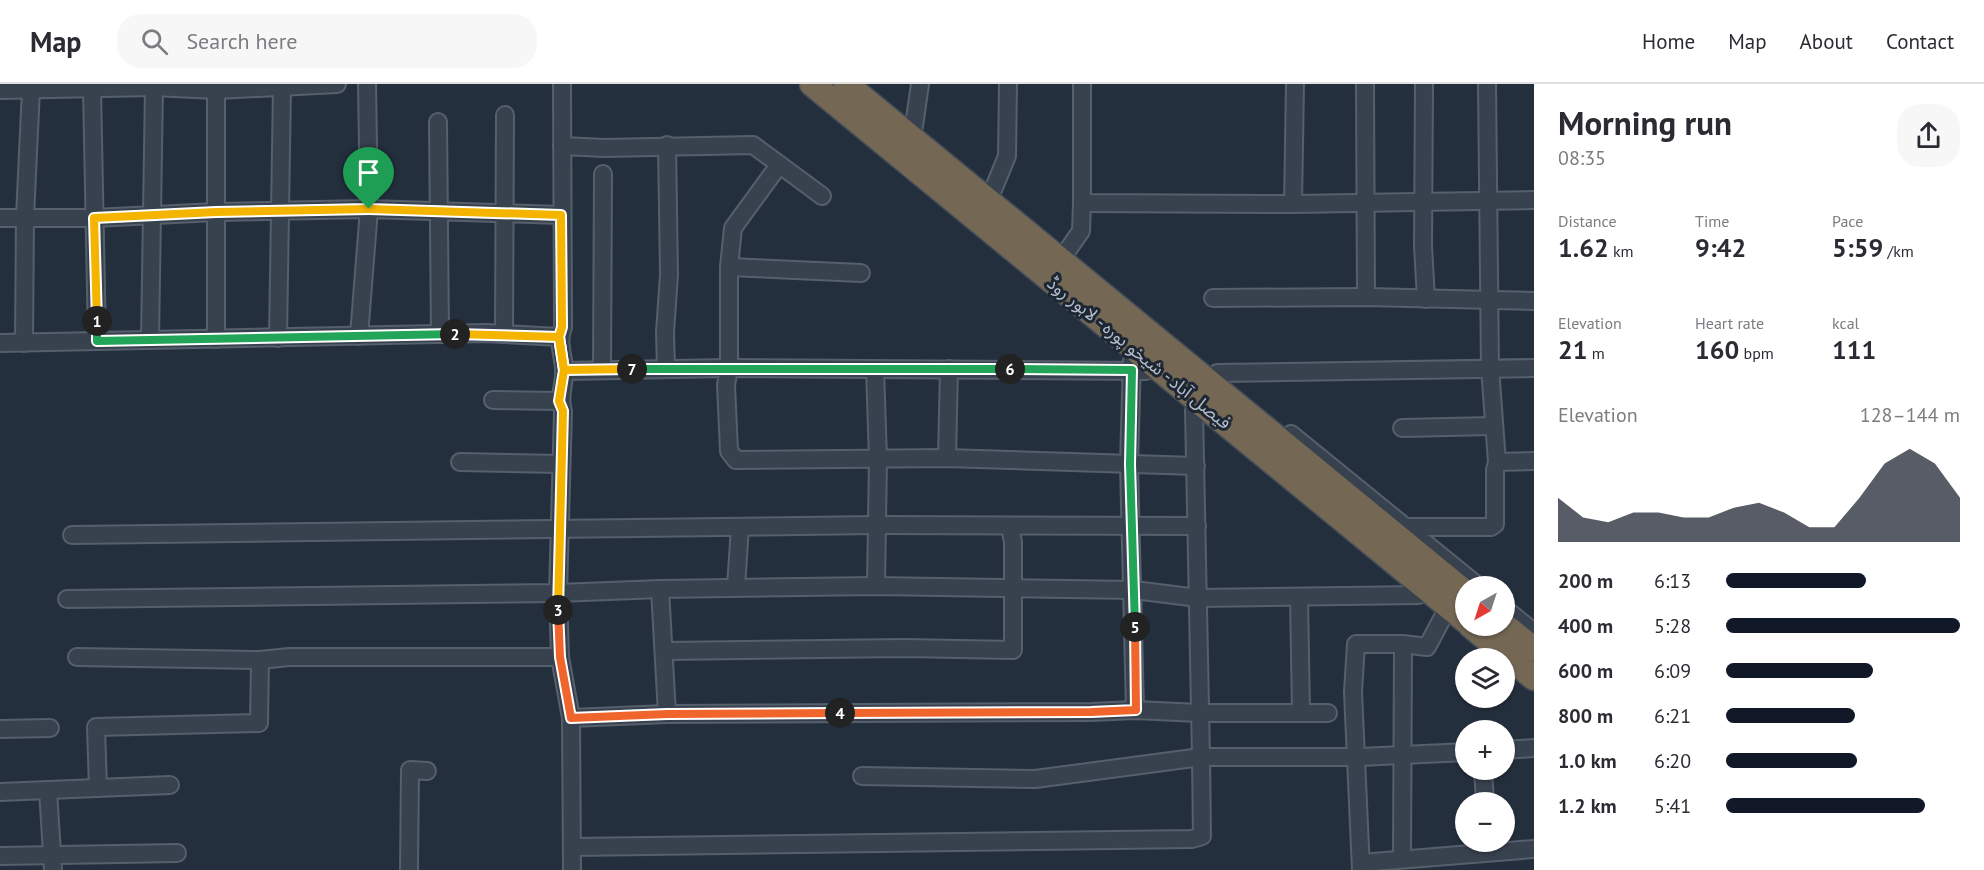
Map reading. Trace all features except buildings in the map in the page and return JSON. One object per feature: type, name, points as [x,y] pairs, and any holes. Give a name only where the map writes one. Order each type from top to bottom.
[{"type":"highway","name":"فیصل آباد - شیخو پورہ - لاہور روڈ","points":[[812,84],[1455,618]]},
{"type":"highway","name":"فیصل آباد - شیخو پورہ - لاہور روڈ","points":[[846,84],[1455,584]]},
{"type":"highway","points":[[1515,634],[1534,649]]},
{"type":"highway","points":[[1483,636],[1534,678]]},
{"type":"street","points":[[0,90],[154,87],[216,90],[337,84]]},
{"type":"street","points":[[358,336],[369,209],[367,84]]},
{"type":"street","points":[[562,84],[562,327],[559,337],[564,370],[559,401],[563,411],[558,593],[560,657],[571,718],[572,870]]},
{"type":"street","points":[[798,84],[1137,367],[1419,595],[1455,618],[1427,647],[1403,644],[1356,644],[1353,692],[1361,866],[1455,852]]},
{"type":"street","points":[[863,84],[1466,576]]},
{"type":"street","points":[[914,126],[920,84]]},
{"type":"street","points":[[993,190],[1007,156],[1008,84]]},
{"type":"street","points":[[1067,251],[1081,231],[1083,203],[1082,84]]},
{"type":"street","points":[[1293,204],[1295,84]]},
{"type":"street","points":[[1365,84],[1366,297]]},
{"type":"street","points":[[1424,84],[1423,246],[1426,299]]},
{"type":"street","points":[[1405,527],[1491,527],[1494,524],[1497,462],[1490,368],[1487,84]]},
{"type":"street","points":[[150,340],[154,87]]},
{"type":"street","points":[[278,338],[282,87]]},
{"type":"street","points":[[92,88],[97,341]]},
{"type":"street","points":[[24,343],[25,217],[32,89]]},
{"type":"street","points":[[216,90],[216,339]]},
{"type":"street","points":[[504,115],[504,334]]},
{"type":"street","points":[[438,122],[440,334]]},
{"type":"street","points":[[562,146],[605,148],[753,145],[822,196]]},
{"type":"street","points":[[666,369],[664,332],[669,275],[667,146]]},
{"type":"street","points":[[779,165],[733,228],[729,267],[729,368],[726,385],[729,452],[736,460],[947,458],[1196,466]]},
{"type":"street","points":[[602,370],[603,174]]},
{"type":"street","points":[[1083,203],[1293,204],[1534,200]]},
{"type":"street","points":[[0,218],[94,218],[216,212],[369,209],[561,215]]},
{"type":"street","points":[[729,267],[861,273]]},
{"type":"street","points":[[1213,298],[1366,297],[1534,302]]},
{"type":"street","points":[[0,343],[440,334],[559,337]]},
{"type":"street","points":[[564,370],[1137,367]]},
{"type":"street","points":[[1136,710],[1130,464],[1137,367]]},
{"type":"street","points":[[1217,373],[1534,368]]},
{"type":"street","points":[[874,369],[878,459],[876,586]]},
{"type":"street","points":[[947,458],[949,369]]},
{"type":"street","points":[[493,400],[559,401]]},
{"type":"street","points":[[572,847],[1192,838],[1202,836],[1194,411]]},
{"type":"street","points":[[1402,428],[1493,426]]},
{"type":"street","points":[[1497,462],[1534,461]]},
{"type":"street","points":[[460,462],[561,464]]},
{"type":"street","points":[[72,535],[877,525],[1197,526]]},
{"type":"street","points":[[664,651],[904,648],[1013,650],[1013,542],[1010,526]]},
{"type":"street","points":[[736,587],[740,527]]},
{"type":"street","points":[[67,599],[558,593],[736,587],[876,586],[1134,590],[1198,598],[1419,595]]},
{"type":"street","points":[[660,589],[667,714]]},
{"type":"street","points":[[1299,597],[1301,713]]},
{"type":"street","points":[[1515,617],[1534,632]]},
{"type":"street","points":[[1474,636],[1486,648]]},
{"type":"street","points":[[1402,859],[1403,644]]},
{"type":"street","points":[[77,657],[260,660],[289,657],[560,657]]},
{"type":"street","points":[[98,788],[96,727],[259,723],[260,660]]},
{"type":"street","points":[[1515,674],[1534,689]]},
{"type":"street","points":[[571,718],[667,714],[1136,710],[1200,713],[1328,713]]},
{"type":"street","points":[[0,729],[50,728]]},
{"type":"street","points":[[1515,749],[1534,748]]},
{"type":"street","points":[[862,776],[1035,779],[1201,757],[1356,757],[1455,753]]},
{"type":"street","points":[[409,870],[410,770],[428,771]]},
{"type":"street","points":[[0,792],[171,785]]},
{"type":"street","points":[[48,790],[53,863]]},
{"type":"street","points":[[1515,848],[1534,849]]},
{"type":"street","points":[[0,856],[53,863],[177,853]]},
{"type":"route","points":[[369,209],[216,212],[94,218],[97,341],[486,333],[559,337],[564,370],[559,401],[563,411],[558,593],[560,657],[571,718],[667,714],[1136,710],[1130,464],[1132,370],[729,368],[564,370],[559,337],[562,327],[561,215],[369,209]]}]
